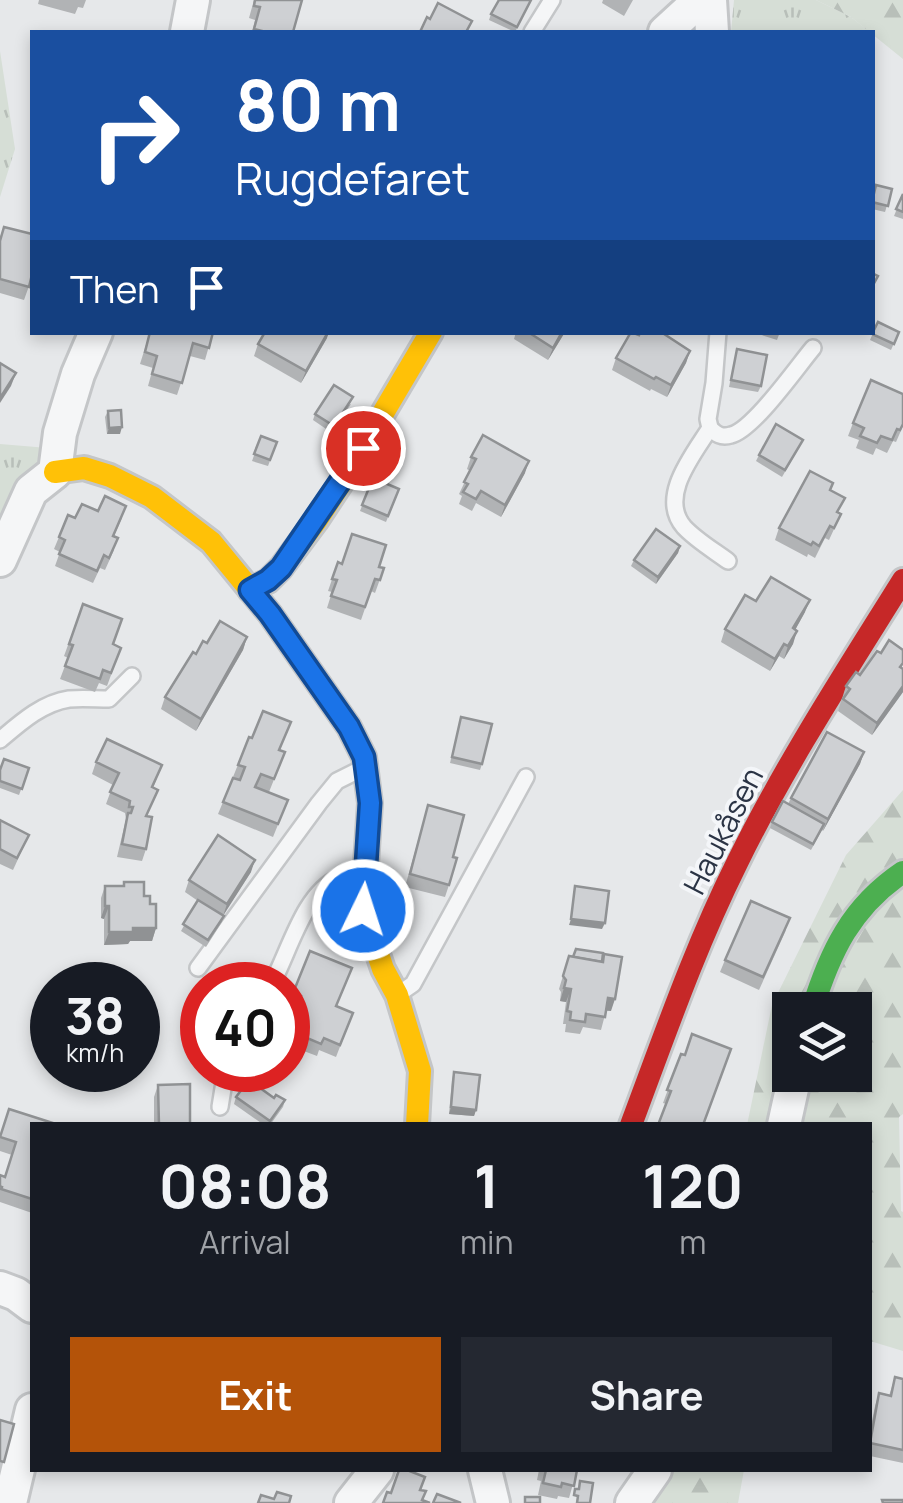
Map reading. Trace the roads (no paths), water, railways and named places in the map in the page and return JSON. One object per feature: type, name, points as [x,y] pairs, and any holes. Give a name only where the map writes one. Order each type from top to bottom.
[{"type":"street","points":[[187,30],[193,0]]},
{"type":"street","points":[[667,30],[700,0]]},
{"type":"street","points":[[710,0],[712,30]]},
{"type":"street","points":[[54,472],[60,434],[95,335]]},
{"type":"street","points":[[250,590],[281,568],[316,520],[429,335]]},
{"type":"street","points":[[0,560],[31,492],[54,472],[84,468],[110,476],[152,498],[211,542],[270,614],[349,727],[364,757],[370,803],[363,910],[420,1072],[416,1122]]},
{"type":"street","name":"Haukåsen","points":[[632,1122],[680,994],[736,864],[812,726],[903,580]]},
{"type":"street","points":[[817,992],[845,929],[880,886],[903,872]]},
{"type":"street","points":[[785,1122],[792,1092]]},
{"type":"street","points":[[0,1288],[30,1304]]},
{"type":"street","points":[[10,1503],[30,1418]]},
{"type":"street","points":[[350,1503],[375,1472]]},
{"type":"street","points":[[484,1472],[492,1503]]},
{"type":"street","points":[[632,1503],[654,1472]]},
{"type":"lane","points":[[533,30],[552,0]]},
{"type":"lane","points":[[718,335],[710,428],[681,478],[674,506],[685,528],[728,561]]},
{"type":"lane","points":[[710,428],[730,436],[749,424],[813,348]]},
{"type":"lane","points":[[0,740],[47,706],[67,700],[109,698],[132,676]]},
{"type":"lane","points":[[202,962],[338,781],[365,768]]},
{"type":"lane","points":[[396,995],[413,984],[526,776]]},
{"type":"lane","points":[[284,962],[302,917],[320,891],[336,878],[365,872]]},
{"type":"lane","points":[[220,1108],[223,1092]]}]
